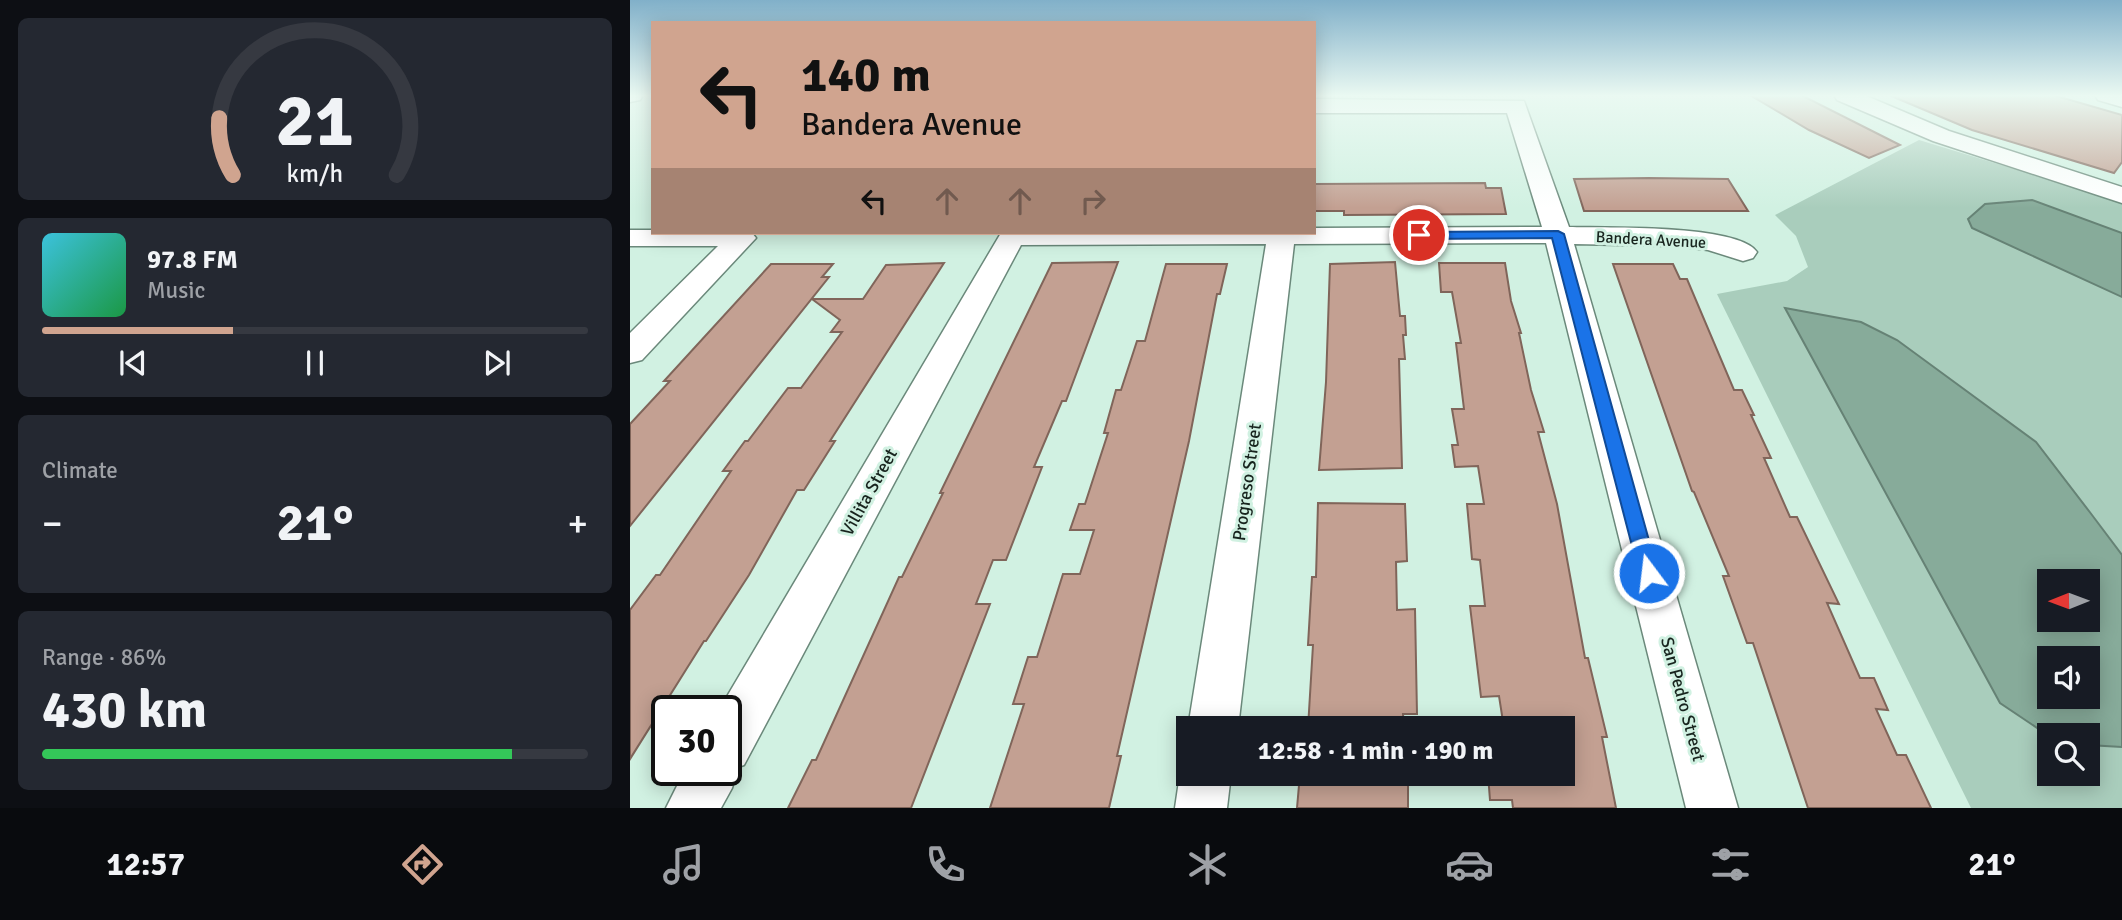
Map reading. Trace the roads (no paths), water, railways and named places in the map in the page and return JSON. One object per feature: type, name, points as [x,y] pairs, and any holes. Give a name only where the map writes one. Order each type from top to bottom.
[{"type":"street","name":"San Pedro Street","points":[[1525,133],[1558,234],[1712,808]]},
{"type":"street","points":[[1933,133],[2122,195]]},
{"type":"street","name":"Bandera Avenue","points":[[1012,237],[1558,234],[1676,238],[1712,242],[1743,252]]},
{"type":"street","name":"Progreso Street","points":[[1215,716],[1281,236]]},
{"type":"street","name":"Villita Street","points":[[742,718],[1012,237]]},
{"type":"street","points":[[630,238],[742,238],[630,352]]},
{"type":"street","points":[[692,808],[705,786]]},
{"type":"street","points":[[1201,808],[1204,786]]}]
